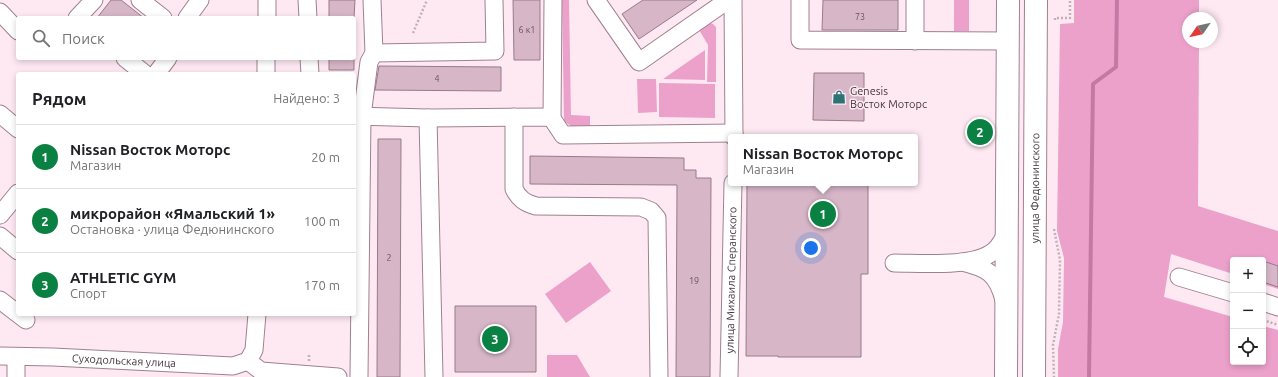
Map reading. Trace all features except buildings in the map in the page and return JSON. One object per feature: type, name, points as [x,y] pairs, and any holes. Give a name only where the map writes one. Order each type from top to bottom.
[{"type":"highway","points":[[1006,377],[1008,0]]},
{"type":"highway","name":"улица Федюнинского","points":[[1034,377],[1036,0]]},
{"type":"street","points":[[10,0],[0,12],[16,29]]},
{"type":"street","points":[[79,16],[94,0]]},
{"type":"street","points":[[140,0],[160,16]]},
{"type":"street","points":[[188,16],[200,0]]},
{"type":"street","points":[[267,0],[267,16]]},
{"type":"street","points":[[307,0],[308,16]]},
{"type":"street","points":[[359,377],[358,116],[369,62],[374,53],[372,0]]},
{"type":"street","points":[[374,53],[495,51],[494,0]]},
{"type":"street","points":[[552,119],[553,0]]},
{"type":"street","points":[[598,1],[640,62],[728,0]]},
{"type":"street","points":[[733,0],[734,134]]},
{"type":"street","points":[[800,0],[800,40],[1008,41]]},
{"type":"street","points":[[915,0],[915,41]]},
{"type":"street","points":[[127,60],[142,72]]},
{"type":"street","points":[[158,72],[166,60]]},
{"type":"street","points":[[266,60],[266,72]]},
{"type":"street","points":[[309,60],[310,72]]},
{"type":"street","points":[[0,114],[16,127]]},
{"type":"street","points":[[358,116],[428,118],[551,117],[563,135],[728,135]]},
{"type":"street","points":[[428,118],[434,377]]},
{"type":"street","points":[[514,118],[514,189],[518,197],[526,203],[536,206],[641,207],[651,211],[657,218],[658,377]]},
{"type":"street","name":"улица Михаила Сперанского","points":[[729,377],[733,186]]},
{"type":"street","points":[[0,215],[16,195]]},
{"type":"street","points":[[894,263],[962,262],[975,260],[993,252],[1000,245],[1007,231]]},
{"type":"street","points":[[0,236],[16,248]]},
{"type":"street","points":[[962,262],[974,265],[992,273],[998,282],[1006,308]]},
{"type":"street","points":[[1179,277],[1230,292]]},
{"type":"street","points":[[0,300],[16,312]]},
{"type":"street","points":[[1266,303],[1278,307]]},
{"type":"street","points":[[21,316],[26,320]]},
{"type":"street","points":[[257,316],[254,350],[248,361],[262,371],[338,377]]},
{"type":"street","points":[[8,356],[16,377]]},
{"type":"street","name":"Суходольская улица","points":[[8,356],[60,357],[233,366],[248,361]]},
{"type":"path","points":[[414,34],[427,0]]},
{"type":"path","points":[[1054,26],[1054,18],[1070,18],[1070,0]]},
{"type":"path","points":[[1054,224],[1054,232],[1060,260],[1059,314],[1053,345],[1054,377]]},
{"type":"path","points":[[1266,321],[1278,325]]},
{"type":"shaded area","points":[[562,0],[569,0],[571,115],[590,116],[590,126],[571,126],[564,121]]},
{"type":"shaded area","points":[[954,0],[969,0],[969,31],[954,31]]},
{"type":"shaded area","points":[[1074,0],[1199,0],[1199,12],[1182,12],[1182,48],[1199,48],[1198,206],[1278,231],[1278,289],[1266,285],[1266,257],[1230,257],[1230,273],[1171,254],[1164,297],[1230,316],[1230,365],[1266,365],[1266,327],[1278,330],[1278,377],[1058,377],[1058,349],[1063,322],[1064,258],[1057,231],[1060,24],[1074,23]]},
{"type":"shaded area","points":[[709,23],[716,27],[716,82],[707,82],[708,45],[698,28]]},
{"type":"shaded area","points":[[705,50],[705,80],[663,79]]},
{"type":"shaded area","points":[[637,79],[656,79],[657,112],[638,113]]},
{"type":"shaded area","points":[[659,83],[715,84],[715,118],[659,117]]},
{"type":"shaded area","points":[[590,262],[611,291],[566,323],[545,294]]},
{"type":"shaded area","points":[[547,355],[577,355],[590,377],[547,377]]},
{"type":"waterway","points":[[1089,377],[1093,84],[1116,67],[1117,0]]},
{"type":"place","name":"Genesis Восток Моторс","points":[[839,97]]},
{"type":"place","name":"микрорайон «Ямальский 1»","points":[[980,132]]},
{"type":"place","name":"Nissan Восток Моторс","points":[[823,214]]},
{"type":"place","name":"ATHLETIC GYM","points":[[495,339]]}]
